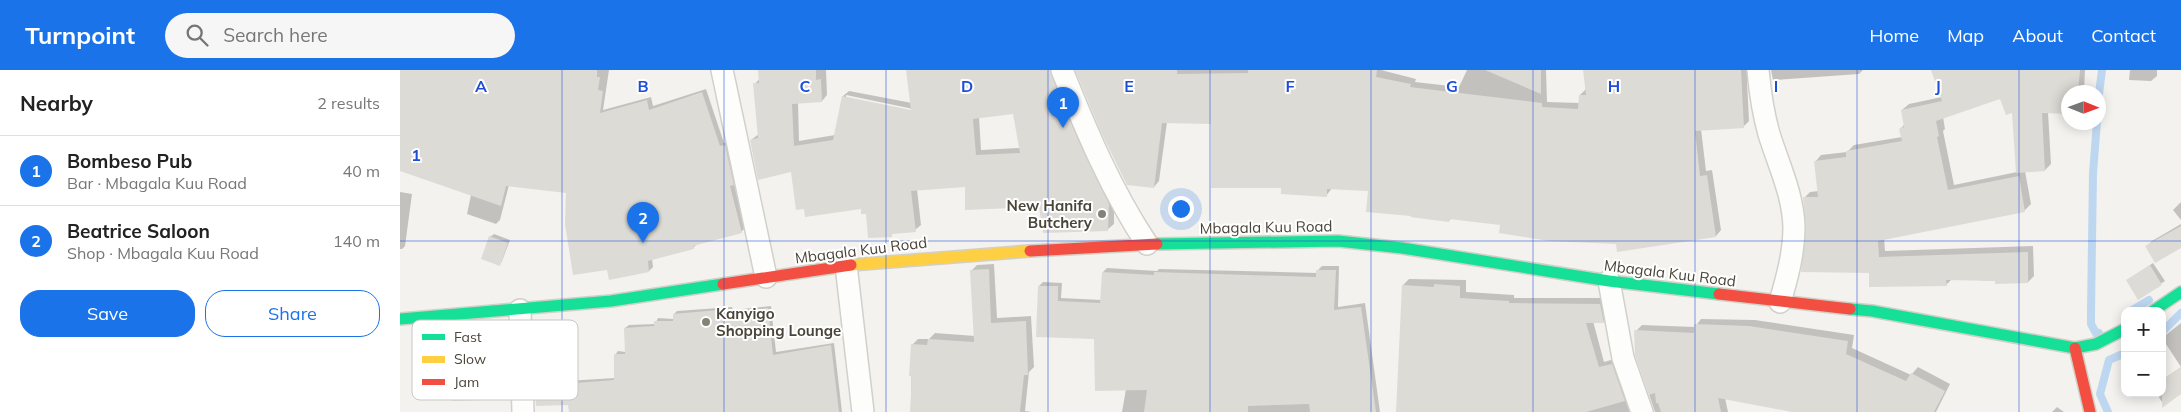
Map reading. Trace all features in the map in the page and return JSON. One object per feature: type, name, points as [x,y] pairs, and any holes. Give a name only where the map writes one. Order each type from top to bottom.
[{"type":"street","points":[[722,70],[766,277]]},
{"type":"street","points":[[1062,70],[1093,147],[1130,218],[1147,244]]},
{"type":"street","points":[[1758,70],[1760,96],[1769,134],[1788,189],[1793,219],[1791,263],[1780,302]]},
{"type":"street","name":"Mbagala Kuu Road","points":[[400,319],[520,310],[611,300],[846,266],[947,256],[1147,244],[1338,241],[1402,248],[1609,281],[1872,311],[2075,348],[2096,344],[2121,331]]},
{"type":"street","points":[[846,266],[864,412]]},
{"type":"street","points":[[1609,281],[1623,358],[1642,412]]},
{"type":"street","points":[[2159,307],[2181,292]]},
{"type":"street","points":[[520,310],[520,320]]},
{"type":"street","points":[[2075,348],[2090,412]]},
{"type":"building","points":[[400,70],[597,70],[597,77],[600,77],[598,90],[603,91],[600,113],[647,100],[649,110],[702,92],[720,146],[725,145],[734,185],[730,186],[742,233],[693,246],[694,249],[648,261],[649,272],[609,280],[607,270],[573,275],[565,224],[566,193],[506,186],[501,206],[400,171]]},
{"type":"building","points":[[758,70],[816,70],[816,80],[821,79],[822,102],[792,104],[794,146],[833,140],[842,96],[911,110],[906,70],[1050,70],[1079,142],[1109,204],[1108,231],[1043,233],[1039,207],[965,210],[965,187],[911,191],[916,232],[892,234],[892,237],[868,238],[866,214],[861,214],[861,209],[805,217],[804,209],[796,210],[791,172],[758,180],[750,140],[758,138],[753,83],[759,83]],"holes":[[[1013,114],[1020,153],[976,155],[973,119]]]},
{"type":"building","points":[[1075,70],[1177,70],[1177,74],[1248,73],[1248,70],[1377,70],[1376,77],[1411,84],[1410,87],[1542,103],[1542,107],[1578,109],[1579,95],[1586,95],[1583,70],[1741,70],[1744,128],[1695,131],[1700,176],[1707,175],[1716,237],[1617,252],[1616,244],[1549,241],[1499,233],[1500,225],[1449,219],[1449,222],[1366,212],[1368,191],[1327,189],[1327,197],[1281,194],[1281,188],[1211,188],[1211,124],[1162,123],[1154,188],[1127,185],[1101,132]]},
{"type":"building","points":[[1485,70],[1541,70],[1541,94]]},
{"type":"building","points":[[1931,70],[2080,70],[2079,85],[2061,85],[2061,114],[2042,113],[2045,171],[2016,173],[2012,113],[2006,115],[2000,99],[1936,121],[1939,136],[1937,137],[1948,190],[2019,176],[2025,212],[1878,241],[1879,257],[2028,252],[2028,283],[1995,284],[1995,281],[1946,280],[1947,286],[1869,287],[1869,273],[1801,272],[1806,227],[1803,197],[1818,197],[1814,161],[1846,157],[1846,151],[1902,141],[1899,129],[1904,127],[1901,110],[1942,101]]},
{"type":"building","points":[[2181,226],[2181,248],[2155,263],[2145,246]]},
{"type":"building","points":[[489,236],[508,243],[500,266],[481,259]]},
{"type":"building","points":[[2150,265],[2162,285],[2138,300],[2126,280]]},
{"type":"building","points":[[989,269],[991,323],[1026,321],[1028,375],[1024,375],[1020,412],[910,412],[912,376],[909,376],[911,344],[927,345],[928,339],[974,342],[970,270]]},
{"type":"building","points":[[1316,270],[1336,270],[1334,310],[1361,307],[1376,412],[1310,412],[1309,404],[1248,406],[1248,412],[1144,412],[1147,390],[1095,391],[1094,339],[1036,337],[1038,286],[1058,286],[1058,301],[1100,303],[1102,272],[1154,275],[1154,272],[1316,277]]},
{"type":"building","points":[[1434,284],[1460,286],[1460,298],[1509,301],[1509,303],[1600,304],[1604,323],[1586,323],[1599,367],[1612,364],[1625,401],[1586,412],[1396,412],[1402,285],[1434,287]]},
{"type":"building","points":[[768,308],[773,355],[831,345],[839,412],[569,412],[568,405],[536,406],[536,400],[578,400],[578,383],[614,380],[614,354],[625,354],[624,328],[654,326],[654,321],[673,321],[673,314],[730,309],[730,312]]},
{"type":"building","points":[[1694,324],[1749,326],[1848,341],[1846,354],[1906,381],[1911,373],[1945,391],[1934,412],[1792,412],[1718,398],[1721,412],[1661,412],[1658,403],[1656,403],[1655,393],[1649,395],[1635,355],[1634,330],[1694,333]]},
{"type":"building","points":[[2181,367],[2181,394],[2162,408],[2162,397],[2166,397],[2166,377]]},
{"type":"waterway","points":[[2100,85],[2102,70]]},
{"type":"waterway","points":[[2096,130],[2093,173],[2091,324],[2097,335],[2099,333]]},
{"type":"waterway","points":[[2138,307],[2149,300]]},
{"type":"waterway","points":[[2166,328],[2181,313]]},
{"type":"waterway","points":[[2108,412],[2100,394],[2109,360],[2121,355]]},
{"type":"traffic: fast","points":[[1157,244],[1338,241],[1402,248],[1609,281],[1719,294]]},
{"type":"traffic: fast","points":[[400,319],[611,301],[723,284]]},
{"type":"traffic: fast","points":[[2159,307],[2181,292]]},
{"type":"traffic: fast","points":[[1850,309],[1872,311],[2075,348],[2096,344],[2121,331]]},
{"type":"traffic: slow","points":[[851,265],[1030,251]]},
{"type":"traffic: jam","points":[[1030,251],[1157,244]]},
{"type":"traffic: jam","points":[[723,284],[851,265]]},
{"type":"traffic: jam","points":[[1719,294],[1850,309]]},
{"type":"traffic: jam","points":[[2075,348],[2090,412]]},
{"type":"place","name":"Bombeso Pub","points":[[1063,128]]},
{"type":"place","name":"New Hanifa Butchery","points":[[1102,214]]},
{"type":"place","name":"Beatrice Saloon","points":[[643,243]]},
{"type":"place","name":"Kanyigo Shopping Lounge","points":[[706,322]]}]
